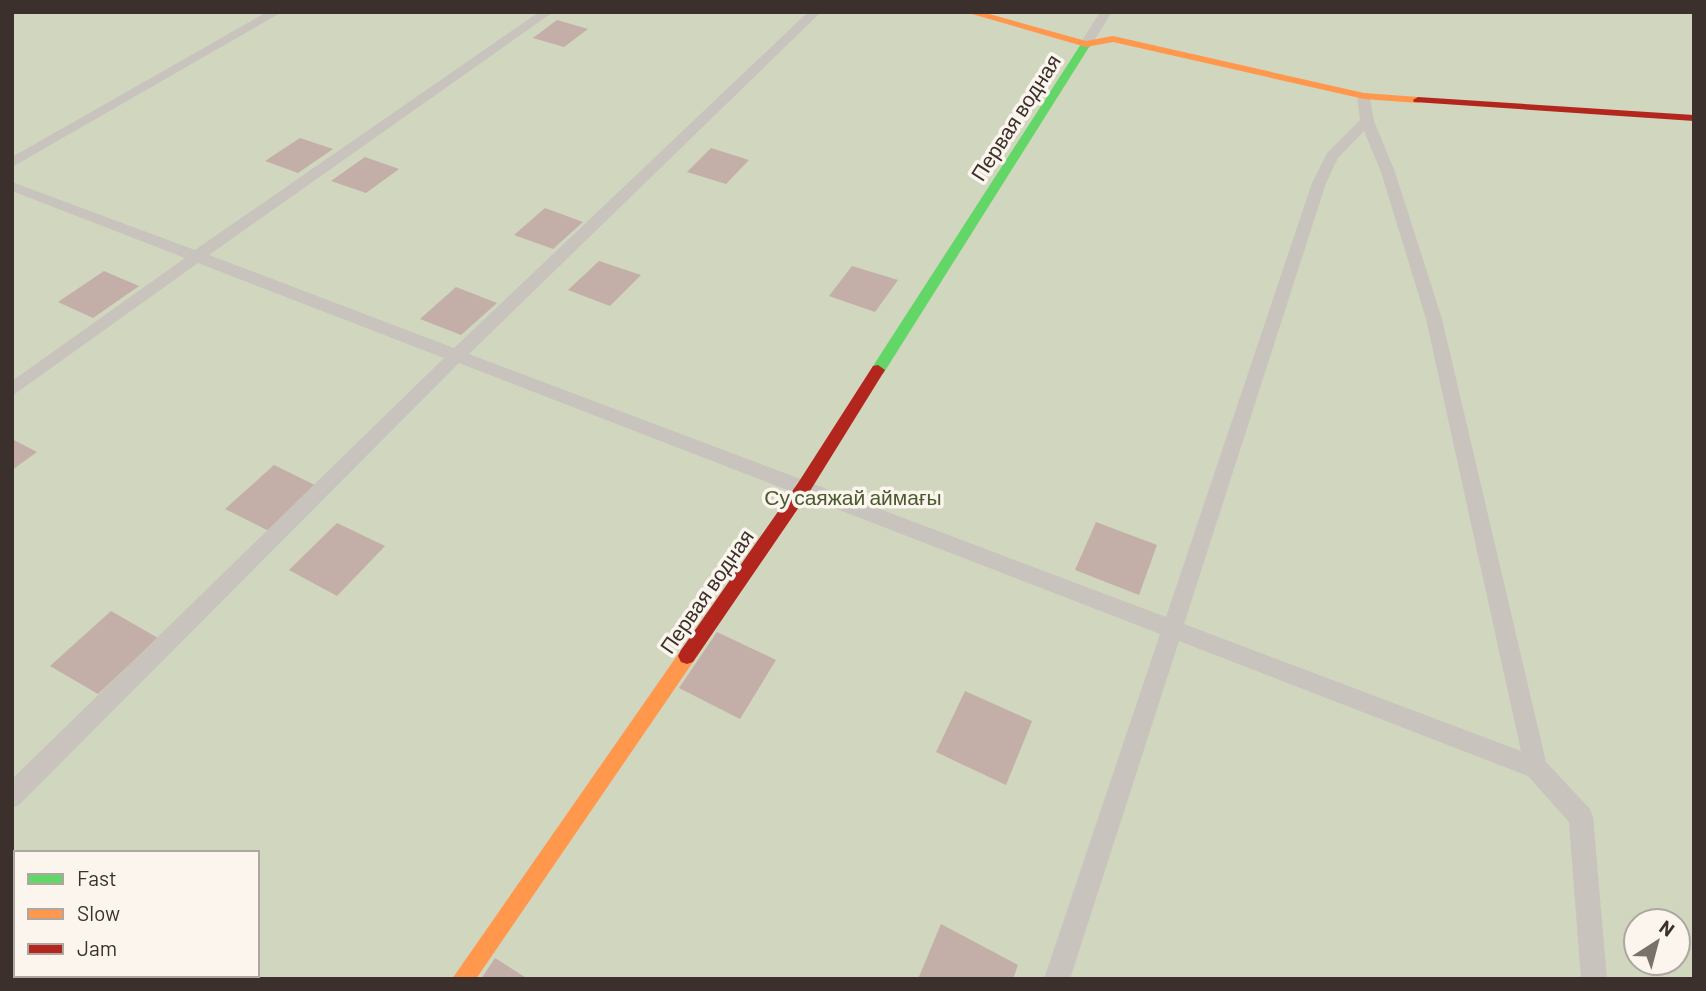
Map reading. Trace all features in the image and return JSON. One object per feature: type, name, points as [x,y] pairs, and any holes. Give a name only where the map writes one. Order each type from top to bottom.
[{"type":"street","points":[[970,12],[1086,44],[1113,39],[1364,96],[1694,118]]},
{"type":"street","name":"Первая водная","points":[[463,979],[804,487],[1086,44]]},
{"type":"lane","points":[[12,163],[276,12]]},
{"type":"lane","points":[[12,390],[196,257],[547,12]]},
{"type":"lane","points":[[12,796],[457,355],[815,12]]},
{"type":"lane","points":[[1086,44],[1105,12]]},
{"type":"lane","points":[[1364,96],[1367,121],[1388,172],[1434,319],[1536,768]]},
{"type":"lane","points":[[1057,979],[1319,183],[1332,156],[1367,121]]},
{"type":"lane","points":[[12,186],[1536,768],[1581,817],[1594,979]]},
{"type":"green space","name":"Су саяжай аймағы","points":[[12,12],[1694,12],[1694,979],[12,979]]},
{"type":"building","points":[[557,20],[588,29],[564,47],[533,38]]},
{"type":"building","points":[[300,138],[333,149],[298,173],[265,161]]},
{"type":"building","points":[[711,148],[749,160],[726,184],[687,172]]},
{"type":"building","points":[[365,157],[399,169],[366,193],[331,181]]},
{"type":"building","points":[[545,208],[583,222],[553,249],[514,235]]},
{"type":"building","points":[[599,261],[641,275],[610,306],[568,290]]},
{"type":"building","points":[[852,266],[898,280],[875,312],[829,296]]},
{"type":"building","points":[[104,271],[139,286],[93,318],[58,302]]},
{"type":"building","points":[[456,287],[497,303],[461,335],[420,319]]},
{"type":"building","points":[[12,439],[37,452],[12,470]]},
{"type":"building","points":[[274,465],[319,487],[271,532],[225,509]]},
{"type":"building","points":[[1096,522],[1157,545],[1139,595],[1075,570]]},
{"type":"building","points":[[337,523],[385,546],[337,596],[289,570]]},
{"type":"building","points":[[111,611],[158,638],[98,694],[50,666]]},
{"type":"building","points":[[717,632],[776,660],[740,719],[679,688]]},
{"type":"building","points":[[965,691],[1032,721],[1006,785],[936,752]]},
{"type":"building","points":[[941,924],[1018,965],[1013,979],[918,979]]},
{"type":"building","points":[[495,958],[528,979],[481,979]]},
{"type":"traffic: fast","points":[[878,370],[1086,44]]},
{"type":"traffic: slow","points":[[970,12],[1086,44],[1113,39],[1364,96],[1418,100]]},
{"type":"traffic: slow","points":[[463,979],[687,656]]},
{"type":"traffic: jam","points":[[1418,100],[1694,118]]},
{"type":"traffic: jam","points":[[687,656],[804,487],[878,370]]}]
